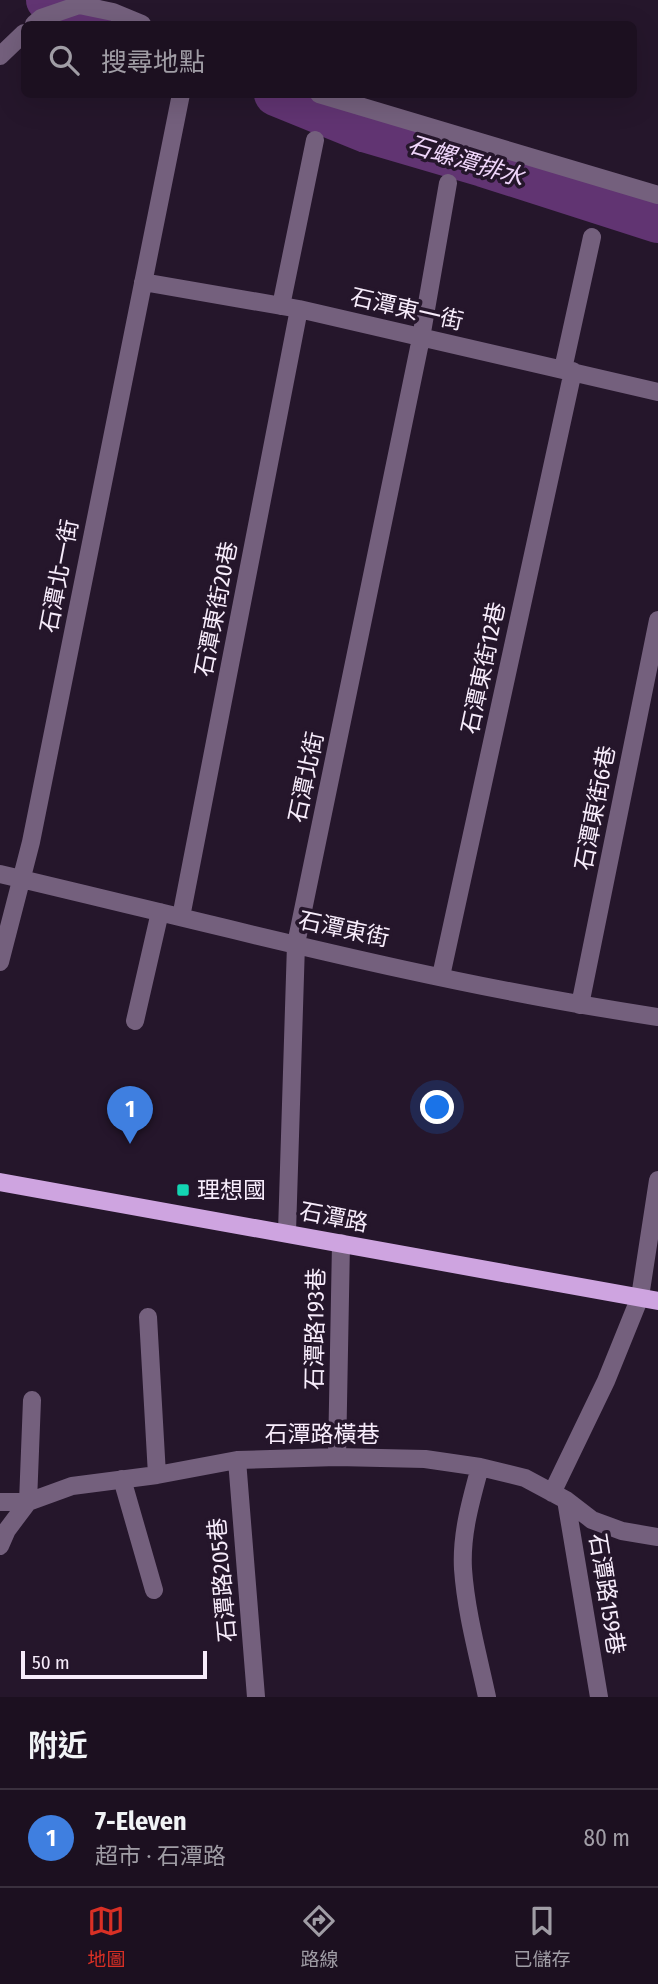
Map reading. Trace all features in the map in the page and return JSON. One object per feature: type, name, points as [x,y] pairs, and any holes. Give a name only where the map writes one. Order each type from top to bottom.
[{"type":"main road","name":"石潭路","points":[[0,1182],[649,1299]]},
{"type":"street","points":[[37,21],[79,5],[113,12],[135,21]]},
{"type":"street","points":[[0,56],[21,36]]},
{"type":"street","name":"石潭北一街","points":[[0,962],[31,842],[180,98]]},
{"type":"street","points":[[332,98],[658,195]]},
{"type":"street","name":"石潭東街20巷","points":[[181,917],[290,308],[315,140]]},
{"type":"street","name":"石潭北街","points":[[287,1232],[296,944],[421,338],[448,183]]},
{"type":"street","name":"石潭東街12巷","points":[[441,976],[568,370],[592,237]]},
{"type":"street","name":"石潭東一街","points":[[143,282],[290,308],[658,392]]},
{"type":"street","name":"石潭東街6巷","points":[[580,1005],[658,620]]},
{"type":"street","name":"石潭東街","points":[[0,874],[441,976],[580,1005],[658,1017]]},
{"type":"street","points":[[135,1021],[160,912]]},
{"type":"street","points":[[559,1497],[606,1381],[649,1299],[658,1180]]},
{"type":"street","name":"石潭路193巷","points":[[337,1457],[341,1243]]},
{"type":"street","points":[[148,1317],[157,1475]]},
{"type":"street","points":[[0,1546],[7,1530],[28,1502],[32,1400]]},
{"type":"street","name":"石潭路橫巷","points":[[28,1502],[72,1486],[157,1475],[237,1460],[337,1457],[425,1459],[480,1467],[525,1478],[592,1520],[622,1531],[658,1537]]},
{"type":"street","name":"石潭路205巷","points":[[237,1460],[256,1697]]},
{"type":"street","points":[[480,1467],[467,1512],[463,1567],[474,1642],[487,1697]]},
{"type":"street","points":[[122,1479],[154,1590]]},
{"type":"street","name":"石潭路159巷","points":[[559,1497],[599,1697]]},
{"type":"street","points":[[0,1502],[28,1502]]},
{"type":"waterway","name":"石螺潭排水","points":[[48,0],[93,21]]},
{"type":"waterway","name":"石螺潭排水","points":[[286,98],[367,131],[658,221]]},
{"type":"place","name":"7-Eleven","points":[[130,1144]]},
{"type":"place","name":"理想國","points":[[183,1190]]}]
